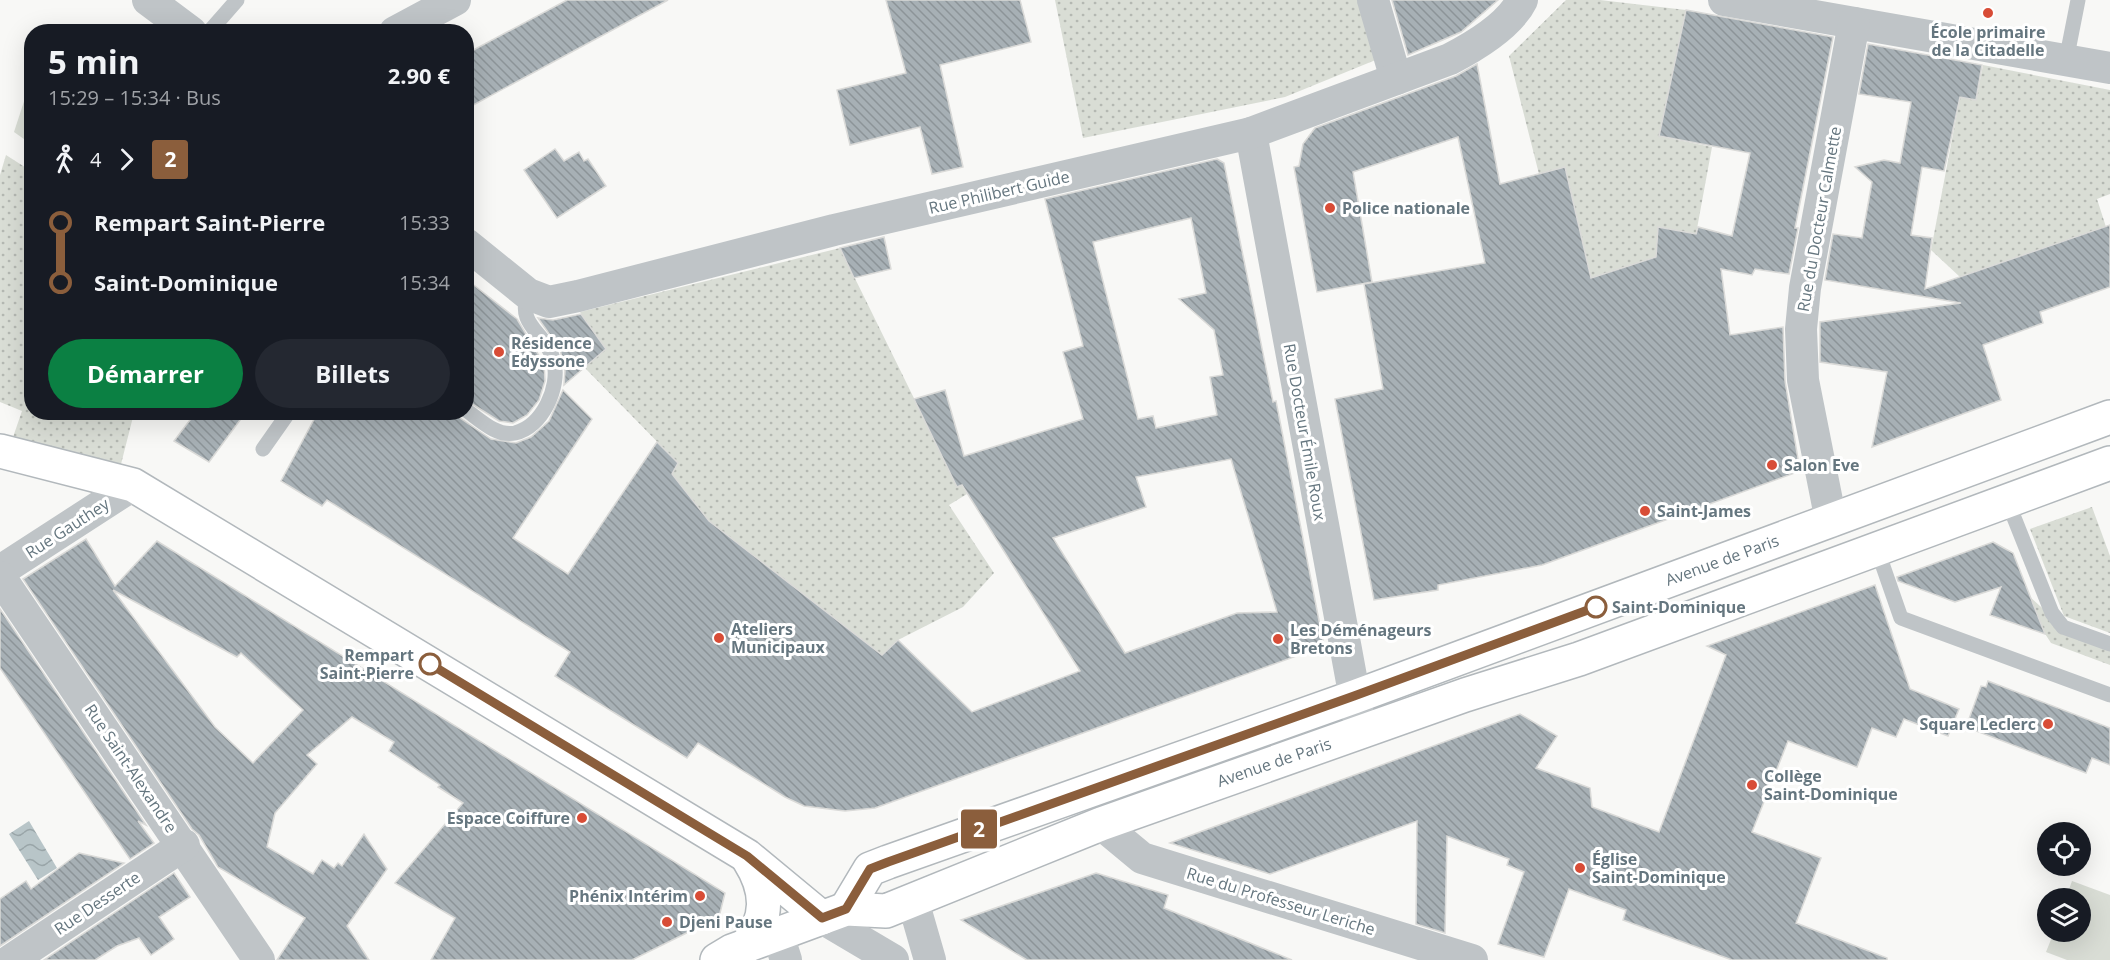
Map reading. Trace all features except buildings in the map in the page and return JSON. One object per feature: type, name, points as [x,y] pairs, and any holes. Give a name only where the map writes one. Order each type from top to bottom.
[{"type":"main road","name":"Avenue de Paris","points":[[834,914],[870,869],[1354,696],[2110,417]]},
{"type":"main road","points":[[0,451],[133,485],[747,856],[834,914],[782,947],[731,953]]},
{"type":"main road","name":"Avenue de Paris","points":[[834,914],[886,911],[1101,824],[1361,731],[1578,659],[2110,463]]},
{"type":"main road","points":[[731,953],[761,925],[765,910],[764,893],[758,874],[747,856]]},
{"type":"street","points":[[148,0],[180,24]]},
{"type":"street","points":[[410,24],[455,0]]},
{"type":"street","points":[[1373,0],[1396,79]]},
{"type":"street","name":"Rue Philibert Guide","points":[[474,250],[528,294],[549,302],[578,296],[834,230],[1251,134],[1468,49],[1517,11],[1522,0]]},
{"type":"street","points":[[1725,0],[2110,68]]},
{"type":"street","name":"Rue du Docteur Calmette","points":[[1831,521],[1803,380],[1801,329],[1805,288],[1854,23]]},
{"type":"street","name":"Rue Docteur Émile Roux","points":[[1251,134],[1361,731]]},
{"type":"street","name":"Rue Gauthey","points":[[0,571],[133,485]]},
{"type":"street","name":"Rue Saint-Alexandre","points":[[0,577],[184,845],[259,960]]},
{"type":"street","name":"Rue du Professeur Leriche","points":[[1101,824],[1142,858],[1472,960]]},
{"type":"street","name":"Rue Desserte","points":[[11,960],[184,845]]},
{"type":"street","points":[[913,901],[930,960]]},
{"type":"street","points":[[834,914],[893,960]]},
{"type":"lane","points":[[216,24],[237,0]]},
{"type":"lane","points":[[2066,61],[2078,0]]},
{"type":"lane","points":[[474,416],[493,429],[515,433],[535,422],[548,403],[555,384],[555,364],[548,344],[525,318],[524,307],[528,294]]},
{"type":"lane","points":[[263,449],[284,420]]},
{"type":"lane","points":[[2007,501],[2052,613],[2063,627],[2110,644]]},
{"type":"lane","points":[[1877,549],[1901,618],[2110,694]]},
{"type":"shaded area","points":[[1055,0],[1365,0],[1378,59],[1285,97],[1083,138]]},
{"type":"shaded area","points":[[1566,0],[1600,0],[1686,10],[1659,136],[1712,147],[1696,234],[1658,228],[1655,270],[1593,285],[1565,168],[1539,174],[1509,56]]},
{"type":"shaded area","points":[[1983,65],[2110,90],[2110,194],[2097,199],[2106,227],[2020,256],[1998,280],[1992,266],[1960,277],[1931,250],[1960,97],[1976,100]]},
{"type":"shaded area","points":[[24,101],[24,139],[14,132]]},
{"type":"shaded area","points":[[6,155],[24,167],[24,420],[132,420],[119,472],[12,440],[22,411],[0,402],[0,175]]},
{"type":"shaded area","points":[[840,248],[938,447],[967,494],[949,505],[994,573],[963,607],[898,640],[882,655],[709,521],[672,474],[678,463],[584,367],[606,349],[580,312]]},
{"type":"shaded area","points":[[2092,507],[2110,556],[2110,633],[2064,616],[2030,529]]},
{"type":"shaded area","points":[[2029,596],[2063,627],[2110,644],[2110,665],[2051,643],[2042,629]]},
{"type":"shaded area","points":[[2072,881],[2091,888],[2070,888]]},
{"type":"shaded area","points":[[2091,888],[2110,895],[2110,960],[2067,960],[2046,952],[2050,942],[2091,942]]},
{"type":"water","points":[[29,821],[57,868],[38,880],[9,834]]},
{"type":"bus line","name":"2","points":[[430,664],[747,856],[822,918],[846,909],[870,869],[1596,607]]},
{"type":"place","name":"École primaire de la Citadelle","points":[[1988,13]]},
{"type":"place","name":"Police nationale","points":[[1330,208]]},
{"type":"place","name":"Résidence Edyssone","points":[[499,352]]},
{"type":"place","name":"Salon Eve","points":[[1772,465]]},
{"type":"place","name":"Saint-James","points":[[1645,511]]},
{"type":"place","name":"Saint-Dominique","points":[[1596,607]]},
{"type":"place","name":"Ateliers Municipaux","points":[[719,638]]},
{"type":"place","name":"Les Déménageurs Bretons","points":[[1278,639]]},
{"type":"place","name":"Rempart Saint-Pierre","points":[[430,664]]},
{"type":"place","name":"Square Leclerc","points":[[2048,724]]},
{"type":"place","name":"Collège Saint-Dominique","points":[[1752,785]]},
{"type":"place","name":"Espace Coiffure","points":[[582,818]]},
{"type":"place","name":"Église Saint-Dominique","points":[[1580,868]]},
{"type":"place","name":"Phénix Intérim","points":[[700,896]]},
{"type":"place","name":"Djeni Pause","points":[[667,922]]}]
